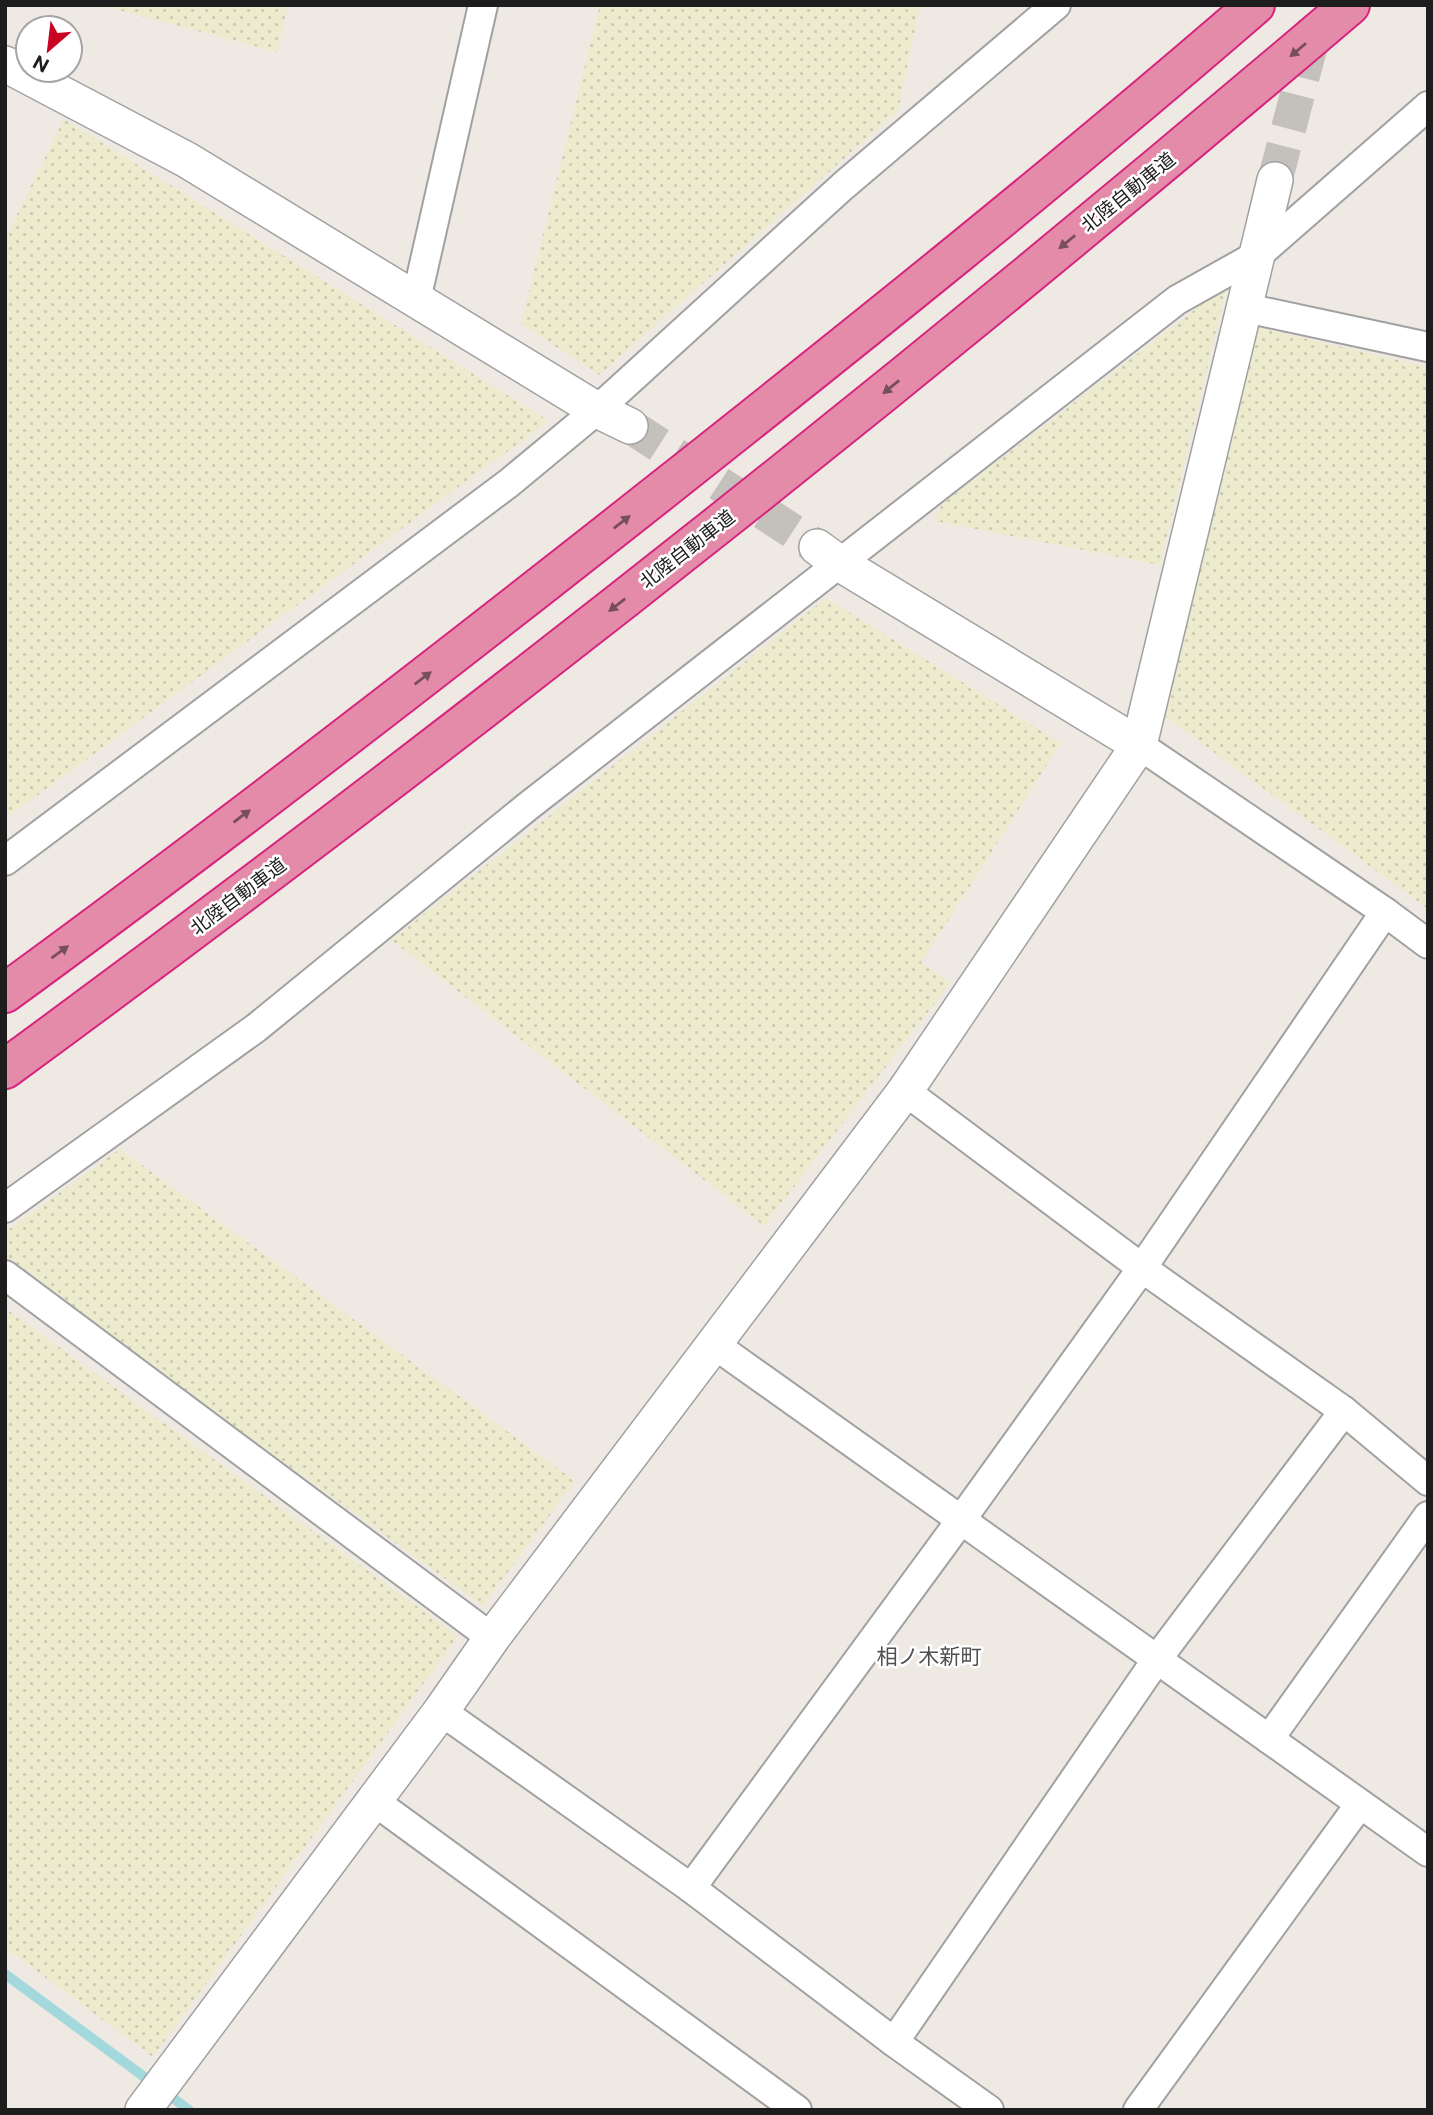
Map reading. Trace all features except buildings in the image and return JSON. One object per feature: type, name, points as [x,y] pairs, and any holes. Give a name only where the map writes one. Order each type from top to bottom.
[{"type":"highway","points":[[5,993],[493,624],[812,372],[1169,80],[1255,5]]},
{"type":"highway","name":"北陸自動車道","points":[[5,1069],[143,968],[519,683],[857,415],[1203,130],[1350,5]]},
{"type":"street","points":[[416,300],[484,5]]},
{"type":"street","points":[[5,861],[509,483],[597,411],[843,186],[1056,5]]},
{"type":"street","points":[[5,64],[187,160],[597,411],[631,426]]},
{"type":"street","points":[[5,1208],[256,1028],[527,807],[828,555],[1177,300],[1259,254],[1428,106]]},
{"type":"street","points":[[143,2110],[441,1711],[492,1638],[905,1091],[1139,746],[1275,180]]},
{"type":"street","points":[[1246,308],[1428,347]]},
{"type":"street","points":[[828,555],[1139,746],[1428,944]]},
{"type":"street","points":[[691,1888],[1142,1268],[1385,912]]},
{"type":"street","points":[[905,1091],[1142,1268],[1344,1411],[1428,1481]]},
{"type":"street","points":[[5,1275],[492,1638]]},
{"type":"street","points":[[715,1345],[1428,1852]]},
{"type":"street","points":[[894,2042],[1157,1659],[1344,1411]]},
{"type":"street","points":[[1269,1739],[1428,1516]]},
{"type":"street","points":[[441,1711],[691,1888],[894,2042],[989,2110]]},
{"type":"street","points":[[374,1801],[797,2110]]},
{"type":"street","points":[[1138,2110],[1360,1804]]},
{"type":"shaded area","points":[[100,5],[288,5],[277,52]]},
{"type":"shaded area","points":[[600,5],[920,5],[898,111],[599,375],[521,324]]},
{"type":"shaded area","points":[[64,119],[549,421],[5,819],[5,239]]},
{"type":"shaded area","points":[[1227,285],[1160,565],[935,521],[942,504]]},
{"type":"shaded area","points":[[1259,328],[1428,367],[1428,909],[1163,715]]},
{"type":"shaded area","points":[[826,598],[1061,743],[921,963],[951,982],[764,1226],[391,940]]},
{"type":"shaded area","points":[[120,1149],[575,1481],[483,1606],[5,1261],[5,1232]]},
{"type":"shaded area","points":[[5,1308],[458,1636],[153,2057],[5,1948]]},
{"type":"waterway","points":[[5,1974],[189,2110]]},
{"type":"tunnel","points":[[1275,180],[1316,24]]},
{"type":"tunnel","points":[[630,426],[817,547]]},
{"type":"district","name":"相ノ木新町","points":[[929,1657]]}]
